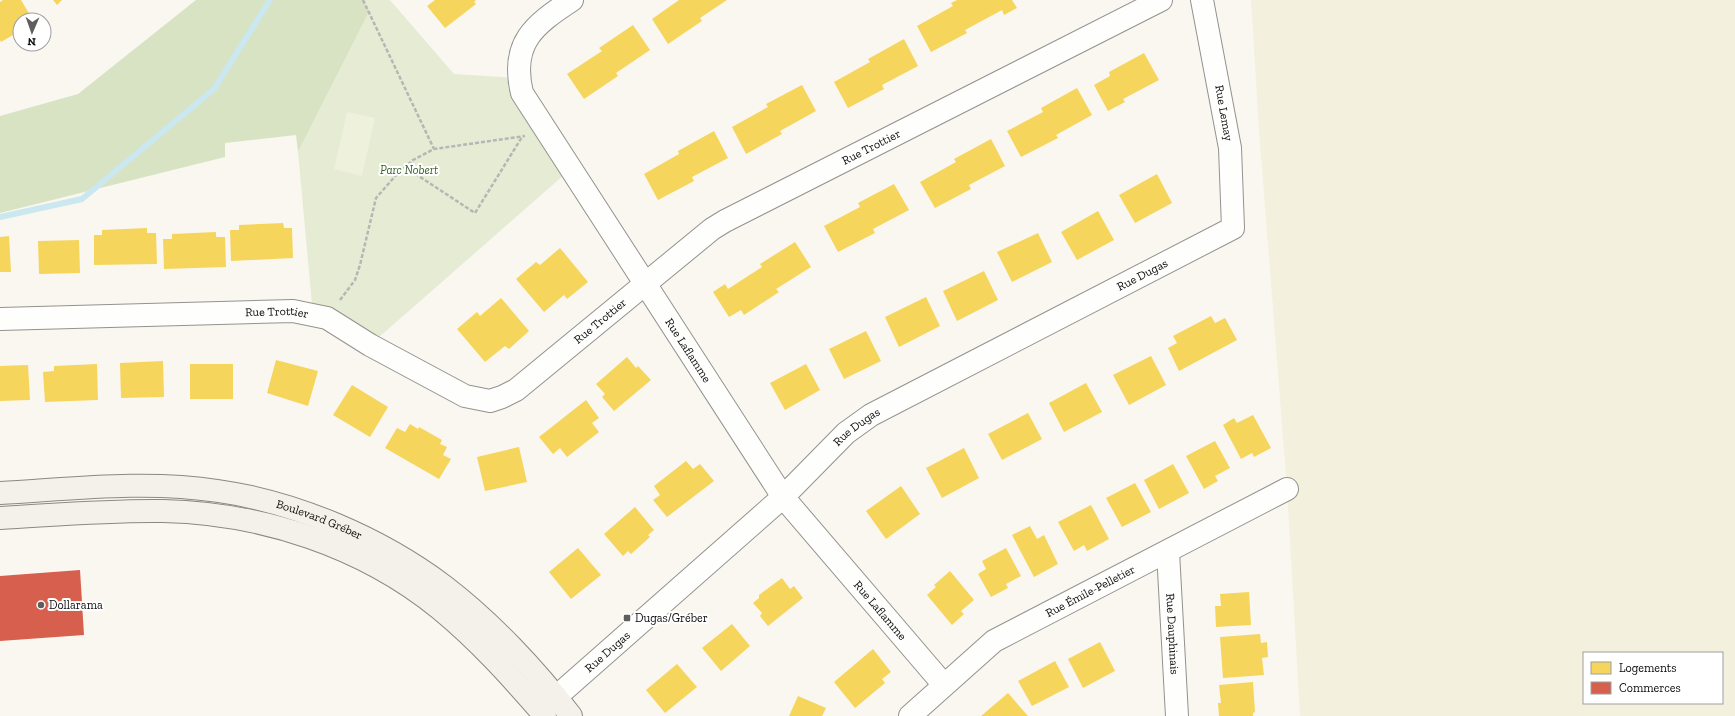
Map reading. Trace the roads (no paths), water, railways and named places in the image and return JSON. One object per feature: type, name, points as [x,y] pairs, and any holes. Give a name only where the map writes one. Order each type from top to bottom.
[{"type":"street","name":"Rue Laflamme","points":[[572,0],[548,15],[534,27],[524,42],[519,62],[518,78],[522,93],[783,497],[944,686]]},
{"type":"street","name":"Rue Trottier","points":[[0,319],[293,311],[327,318],[370,345],[465,396],[490,401],[516,390],[712,229],[725,221],[1161,0]]},
{"type":"street","name":"Rue Lemay","points":[[1202,0],[1230,148],[1233,228]]},
{"type":"street","name":"Rue Dugas","points":[[547,707],[783,497],[846,432],[871,415],[1233,228]]},
{"type":"street","name":"Boulevard Gréber","points":[[0,493],[150,486],[217,490],[250,496],[288,506],[362,537],[421,570],[470,607],[492,629],[547,707]]},
{"type":"street","name":"Rue Émile-Pelletier","points":[[910,716],[994,641],[1287,489]]},
{"type":"street","name":"Boulevard Gréber","points":[[0,518],[134,511],[189,512],[249,520],[283,529],[371,564],[406,584],[439,608],[547,707],[571,716]]},
{"type":"street","name":"Rue Dauphinais","points":[[1168,552],[1177,716]]},
{"type":"waterway","points":[[0,217],[82,199],[214,89],[270,0]]},
{"type":"place","name":"Dollarama","points":[[41,605]]},
{"type":"place","name":"Dugas/Gréber","points":[[627,618]]},
{"type":"park label","name":"Parc Nobert","points":[[409,170]]}]
